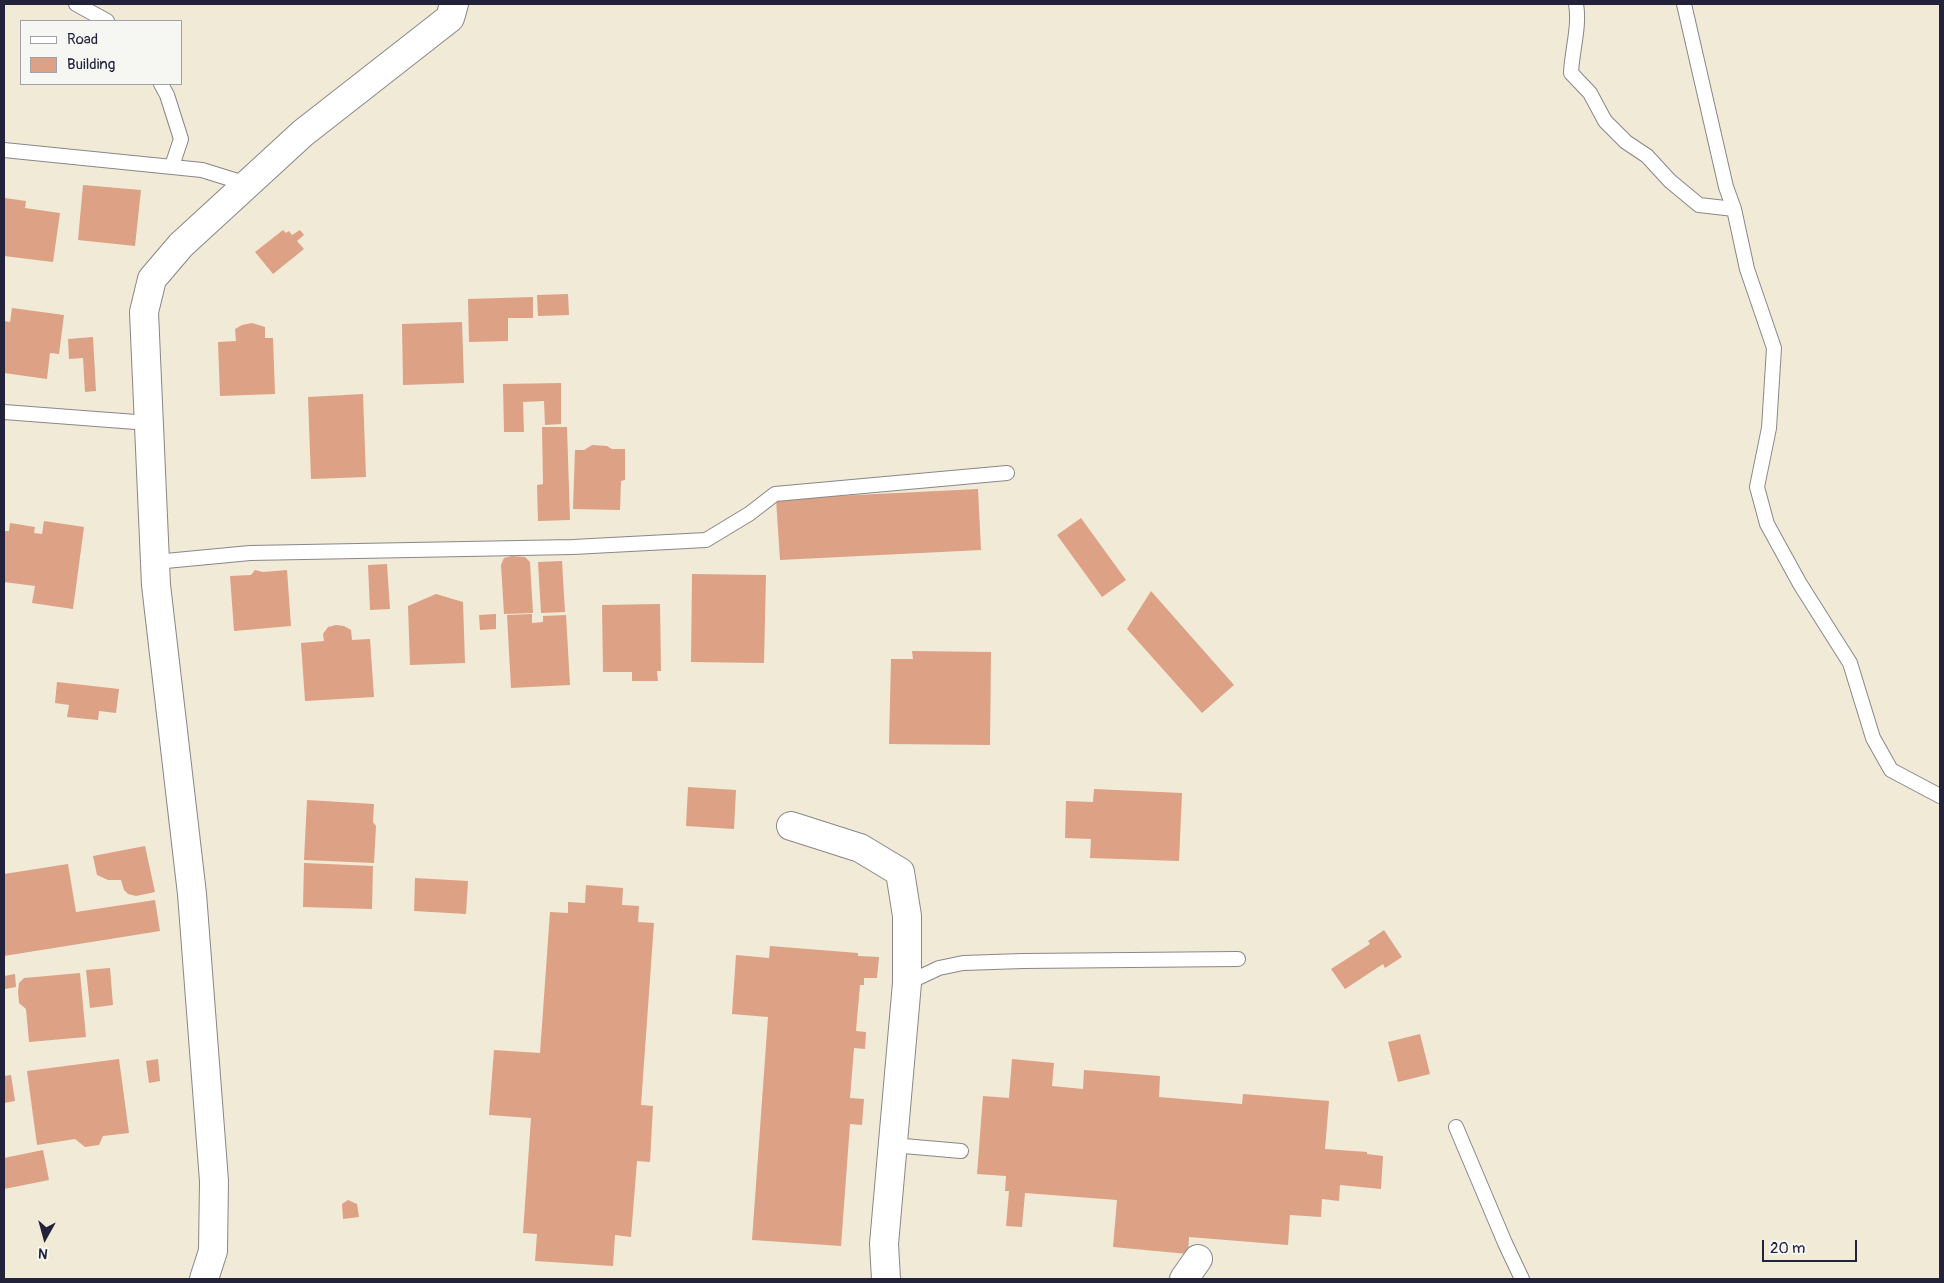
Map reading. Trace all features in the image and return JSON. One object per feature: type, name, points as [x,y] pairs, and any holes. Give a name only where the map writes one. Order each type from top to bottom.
[{"type":"street","points":[[204,1279],[213,1251],[214,1181],[192,894],[156,585],[144,312],[152,279],[181,245],[303,133],[450,18],[454,4]]},
{"type":"street","points":[[791,826],[860,848],[900,872],[907,916],[907,983],[884,1244],[886,1279]]},
{"type":"lane","points":[[76,4],[105,20]]},
{"type":"lane","points":[[1576,4],[1578,16],[1572,51],[1571,73],[1590,93],[1605,121],[1626,142],[1647,156],[1670,181],[1699,205],[1734,209]]},
{"type":"lane","points":[[1684,4],[1747,269],[1774,348],[1769,428],[1757,487],[1767,524],[1800,584],[1850,663],[1873,738],[1891,770],[1940,796]]},
{"type":"lane","points":[[162,85],[167,95],[181,139],[172,166]]},
{"type":"lane","points":[[4,150],[202,170],[247,184]]},
{"type":"lane","points":[[4,412],[149,423]]},
{"type":"lane","points":[[155,562],[250,553],[572,547],[706,540],[749,514],[775,494],[1007,473]]},
{"type":"lane","points":[[907,983],[939,968],[963,963],[1238,959]]},
{"type":"lane","points":[[1456,1127],[1522,1279]]},
{"type":"lane","points":[[892,1145],[961,1151]]},
{"type":"building","points":[[83,185],[141,190],[135,246],[78,240]]},
{"type":"building","points":[[5,198],[26,201],[25,208],[60,213],[53,262],[4,256]]},
{"type":"building","points":[[283,230],[286,233],[289,231],[292,235],[300,230],[304,235],[297,241],[304,249],[273,274],[255,252]]},
{"type":"building","points":[[568,294],[569,315],[538,316],[537,295]]},
{"type":"building","points":[[533,297],[533,318],[508,318],[508,341],[469,342],[468,299]]},
{"type":"building","points":[[12,308],[64,315],[59,354],[50,353],[47,379],[4,373],[4,321],[10,322]]},
{"type":"building","points":[[462,322],[464,383],[403,385],[402,324]]},
{"type":"building","points":[[252,323],[265,327],[265,338],[273,338],[275,394],[220,396],[218,342],[236,341],[235,329]]},
{"type":"building","points":[[93,337],[96,391],[85,392],[83,358],[69,359],[68,339]]},
{"type":"building","points":[[561,383],[561,424],[545,425],[544,401],[523,402],[524,432],[504,432],[503,384]]},
{"type":"building","points":[[363,394],[366,477],[311,479],[308,397]]},
{"type":"building","points":[[542,427],[567,427],[570,520],[538,521],[537,485],[543,484]]},
{"type":"building","points":[[592,445],[607,446],[612,449],[625,449],[625,480],[621,481],[620,510],[573,509],[575,450],[584,450]]},
{"type":"building","points":[[978,489],[981,550],[780,560],[776,499]]},
{"type":"building","points":[[1081,518],[1126,580],[1102,597],[1057,535]]},
{"type":"building","points":[[44,521],[84,527],[73,609],[32,603],[35,586],[4,582],[4,531],[9,531],[10,523],[35,527],[34,533],[42,534]]},
{"type":"building","points":[[512,556],[525,557],[530,562],[533,613],[504,614],[501,565],[504,558]]},
{"type":"building","points":[[562,561],[565,612],[541,613],[538,562]]},
{"type":"building","points":[[387,564],[390,609],[370,610],[368,565]]},
{"type":"building","points":[[255,570],[263,572],[287,570],[291,626],[234,631],[230,576],[251,575]]},
{"type":"building","points":[[692,574],[766,575],[764,663],[691,662]]},
{"type":"building","points":[[1151,591],[1234,685],[1202,713],[1127,629]]},
{"type":"building","points":[[436,594],[463,602],[465,663],[410,665],[408,606]]},
{"type":"building","points":[[660,604],[661,671],[657,671],[658,681],[632,681],[632,672],[603,672],[602,605]]},
{"type":"building","points":[[496,614],[496,629],[480,630],[479,615]]},
{"type":"building","points":[[532,614],[532,623],[543,622],[543,616],[566,615],[570,685],[511,688],[507,615]]},
{"type":"building","points":[[344,626],[351,630],[352,640],[370,639],[374,697],[305,701],[301,643],[324,641],[323,634],[328,627]]},
{"type":"building","points":[[912,651],[991,652],[990,745],[889,744],[891,659],[913,659]]},
{"type":"building","points":[[57,682],[119,689],[116,713],[99,711],[98,720],[67,717],[69,705],[55,703]]},
{"type":"building","points":[[688,787],[736,790],[734,829],[686,826]]},
{"type":"building","points":[[1094,789],[1182,793],[1179,861],[1090,858],[1091,839],[1065,838],[1066,801],[1093,802]]},
{"type":"building","points":[[307,800],[374,804],[373,822],[376,826],[374,863],[304,860]]},
{"type":"building","points":[[145,846],[155,892],[136,896],[128,894],[124,890],[121,880],[108,880],[97,875],[93,856]]},
{"type":"building","points":[[304,863],[373,866],[372,909],[303,907]]},
{"type":"building","points":[[68,864],[76,912],[155,900],[160,931],[4,956],[4,874]]},
{"type":"building","points":[[415,878],[468,881],[466,914],[414,911]]},
{"type":"building","points":[[586,885],[623,888],[622,905],[639,906],[638,922],[654,923],[641,1105],[653,1106],[650,1162],[637,1161],[631,1237],[615,1235],[613,1266],[535,1261],[537,1234],[523,1233],[531,1118],[489,1115],[494,1050],[540,1053],[550,912],[568,913],[568,902],[585,903]]},
{"type":"building","points":[[1384,930],[1402,957],[1385,968],[1383,964],[1345,989],[1331,969],[1370,944],[1368,941]]},
{"type":"building","points":[[770,946],[858,953],[858,956],[879,957],[877,978],[864,978],[864,985],[860,985],[856,1031],[866,1032],[865,1049],[854,1048],[850,1098],[864,1099],[862,1125],[850,1124],[841,1246],[752,1240],[768,1017],[732,1014],[736,955],[769,958]]},
{"type":"building","points":[[110,968],[113,1005],[90,1008],[86,970]]},
{"type":"building","points":[[80,973],[86,1037],[29,1042],[26,1009],[19,1003],[19,983],[24,978]]},
{"type":"building","points":[[15,974],[16,987],[5,989],[4,976]]},
{"type":"building","points":[[1420,1034],[1430,1074],[1398,1082],[1388,1042]]},
{"type":"building","points":[[119,1059],[129,1133],[103,1136],[99,1145],[85,1147],[75,1139],[37,1145],[27,1071]]},
{"type":"building","points":[[158,1059],[160,1081],[149,1083],[146,1061]]},
{"type":"building","points":[[1012,1059],[1054,1063],[1052,1086],[1083,1089],[1084,1070],[1160,1076],[1159,1097],[1242,1104],[1243,1094],[1329,1101],[1325,1149],[1367,1152],[1367,1154],[1383,1156],[1381,1189],[1340,1185],[1339,1201],[1322,1199],[1321,1217],[1290,1215],[1288,1245],[1189,1237],[1188,1254],[1113,1247],[1117,1200],[1025,1193],[1022,1227],[1006,1226],[1009,1191],[1005,1191],[1006,1176],[977,1174],[983,1096],[1009,1098]]},
{"type":"building","points":[[11,1075],[15,1101],[4,1103],[4,1076]]},
{"type":"building","points":[[43,1150],[49,1180],[4,1189],[4,1158]]},
{"type":"building","points":[[348,1200],[357,1204],[359,1217],[343,1219],[342,1204]]}]
